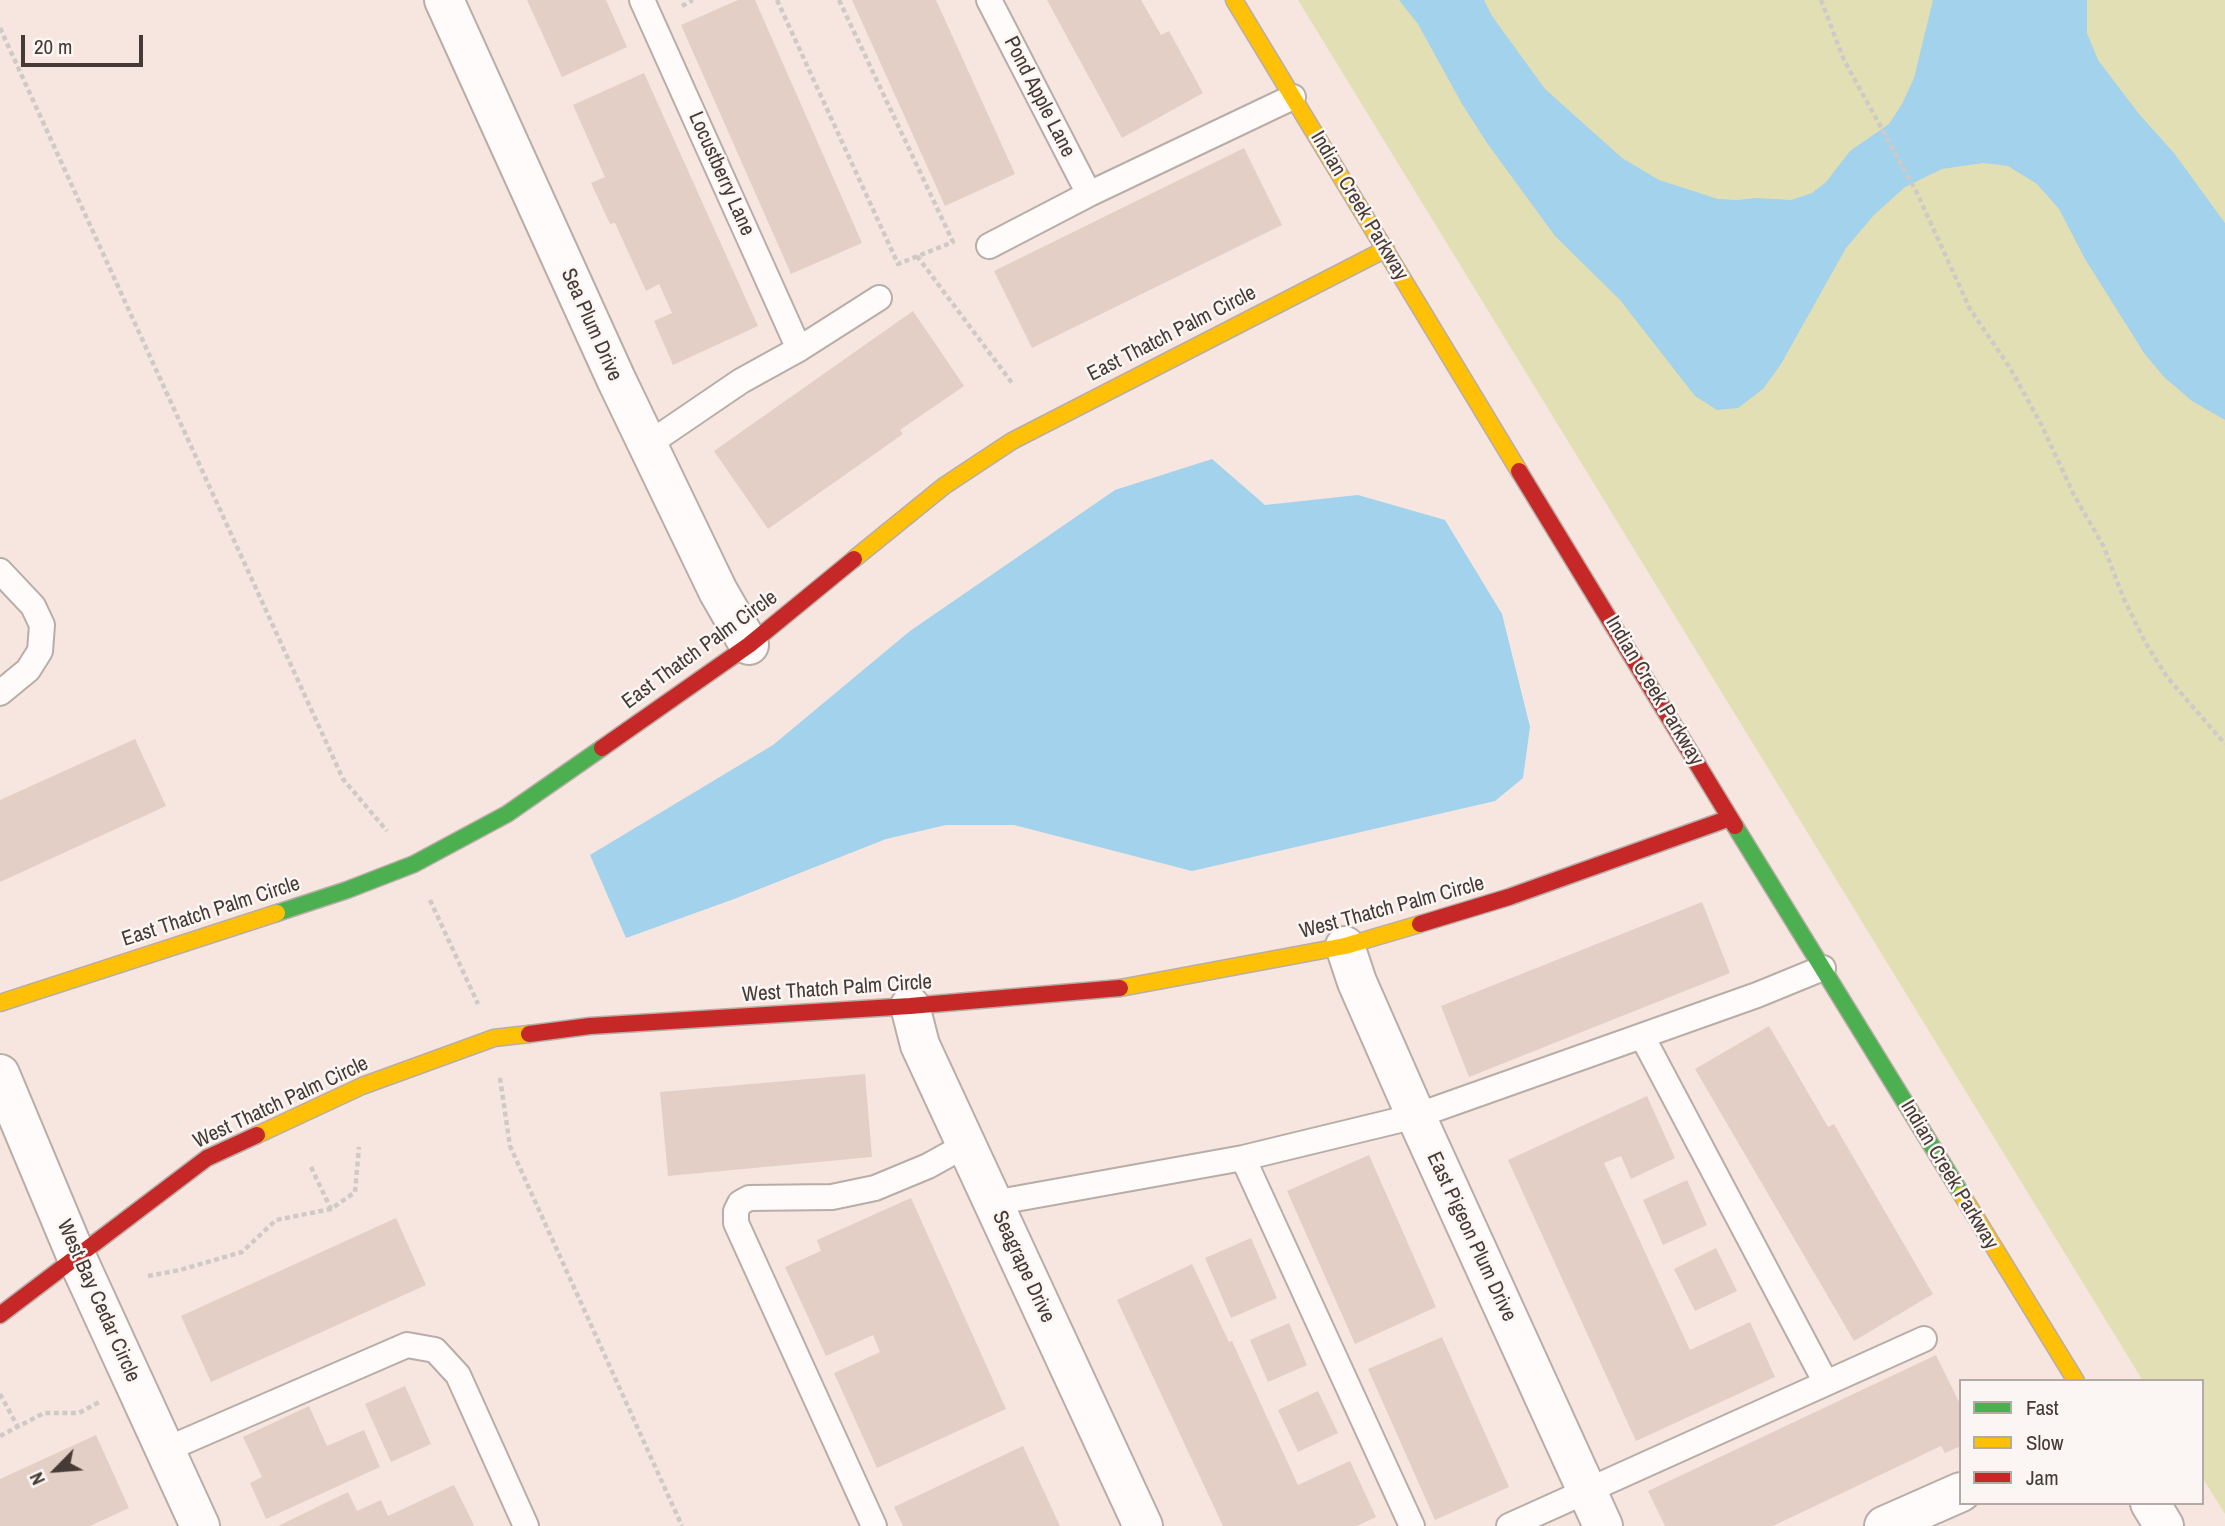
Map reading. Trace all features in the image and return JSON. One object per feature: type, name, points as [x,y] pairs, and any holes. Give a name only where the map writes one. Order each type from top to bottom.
[{"type":"street","name":"Sea Plum Drive","points":[[444,0],[647,445],[718,591],[748,645]]},
{"type":"street","name":"Indian Creek Parkway","points":[[1234,0],[1730,818],[2075,1379]]},
{"type":"street","name":"East Thatch Palm Circle","points":[[0,1003],[347,890],[414,864],[507,814],[748,645],[944,486],[1012,441],[1386,250]]},
{"type":"street","name":"West Thatch Palm Circle","points":[[0,1315],[207,1158],[362,1086],[494,1038],[590,1026],[910,1006],[1127,987],[1345,946],[1509,897],[1730,818]]},
{"type":"street","name":"East Pigeon Plum Drive","points":[[1345,946],[1357,982],[1416,1116],[1603,1526]]},
{"type":"street","name":"Seagrape Drive","points":[[910,1006],[920,1045],[1143,1526]]},
{"type":"street","name":"West Bay Cedar Circle","points":[[0,1074],[77,1258],[200,1526]]},
{"type":"street","points":[[1884,1526],[1959,1493]]},
{"type":"street","points":[[2151,1505],[2164,1526]]},
{"type":"lane","name":"Locustberry Lane","points":[[642,0],[799,349]]},
{"type":"lane","name":"Pond Apple Lane","points":[[989,0],[1089,194]]},
{"type":"lane","points":[[989,246],[1089,194],[1293,97]]},
{"type":"lane","points":[[647,445],[741,381],[799,349],[879,298]]},
{"type":"lane","points":[[0,570],[33,606],[42,625],[40,651],[28,670],[0,692]]},
{"type":"lane","points":[[993,1203],[1243,1158],[1416,1116],[1757,995],[1823,968]]},
{"type":"lane","points":[[1642,1036],[1826,1383]]},
{"type":"lane","points":[[874,1526],[736,1223],[736,1211],[740,1203],[750,1198],[832,1197],[875,1188],[928,1166],[966,1145]]},
{"type":"lane","points":[[1243,1158],[1412,1526]]},
{"type":"lane","points":[[1510,1526],[1924,1339]]},
{"type":"lane","points":[[165,1450],[407,1345],[435,1350],[458,1375],[527,1526]]},
{"type":"path","points":[[777,0],[898,264],[953,242],[839,0]]},
{"type":"path","points":[[1821,0],[1844,60],[1917,193],[1970,309],[2010,368],[2041,424],[2074,495],[2104,547],[2123,597],[2145,642],[2167,677],[2225,744]]},
{"type":"path","points":[[0,28],[343,779],[414,864],[494,1038],[510,1146],[682,1526]]},
{"type":"path","points":[[917,256],[1012,383]]},
{"type":"path","points":[[148,1276],[180,1270],[242,1252],[276,1220],[331,1209],[355,1192],[359,1147]]},
{"type":"path","points":[[311,1167],[331,1209]]},
{"type":"path","points":[[0,1394],[18,1427]]},
{"type":"path","points":[[0,1436],[44,1413],[79,1413],[104,1399]]},
{"type":"shaded area","points":[[1298,0],[2225,0],[2225,1514],[2204,1480],[2204,1379],[2142,1379]]},
{"type":"water","points":[[1399,0],[1484,0],[1492,16],[1545,89],[1622,158],[1659,180],[1718,199],[1791,200],[1812,193],[1826,182],[1850,151],[1889,124],[1914,78],[1933,0],[2087,0],[2087,33],[2098,60],[2139,114],[2174,153],[2225,223],[2225,420],[2192,401],[2164,377],[2144,353],[2085,259],[2059,209],[2037,184],[2008,166],[1983,163],[1942,169],[1905,187],[1874,215],[1846,248],[1781,364],[1763,389],[1738,408],[1717,410],[1695,396],[1620,300],[1555,236],[1487,143],[1418,24]]},
{"type":"water","points":[[1212,459],[1265,505],[1358,495],[1445,520],[1502,614],[1530,727],[1523,778],[1495,801],[1192,871],[1014,825],[946,825],[886,839],[626,938],[590,855],[773,745],[910,631],[1115,490]]},
{"type":"building","points":[[527,0],[606,0],[627,47],[562,77]]},
{"type":"building","points":[[738,0],[755,0],[862,243],[791,274],[681,25]]},
{"type":"building","points":[[852,0],[936,0],[1015,174],[945,206]]},
{"type":"building","points":[[1047,0],[1141,0],[1161,35],[1169,31],[1203,93],[1122,138]]},
{"type":"building","points":[[644,73],[758,326],[673,365],[654,321],[672,313],[659,284],[646,291],[615,223],[610,224],[591,183],[605,177],[573,105]]},
{"type":"building","points":[[1244,148],[1282,225],[1032,348],[994,271]]},
{"type":"building","points":[[913,311],[964,386],[900,430],[903,434],[768,529],[714,451]]},
{"type":"building","points":[[135,739],[166,806],[0,882],[0,800]]},
{"type":"building","points":[[1702,902],[1730,973],[1469,1077],[1441,1006]]},
{"type":"building","points":[[1769,1026],[1828,1127],[1834,1124],[1933,1294],[1854,1341],[1695,1069]]},
{"type":"building","points":[[865,1074],[872,1157],[668,1176],[660,1092]]},
{"type":"building","points":[[1647,1096],[1675,1158],[1631,1179],[1621,1156],[1604,1163],[1690,1350],[1750,1322],[1775,1377],[1636,1441],[1508,1160]]},
{"type":"building","points":[[1369,1155],[1436,1307],[1355,1344],[1287,1191]]},
{"type":"building","points":[[1687,1180],[1707,1225],[1663,1245],[1643,1200]]},
{"type":"building","points":[[911,1198],[1006,1409],[877,1468],[834,1373],[880,1352],[873,1335],[826,1356],[785,1267],[821,1251],[817,1240]]},
{"type":"building","points":[[396,1218],[426,1285],[211,1382],[181,1316]]},
{"type":"building","points":[[1251,1238],[1277,1298],[1231,1318],[1205,1258]]},
{"type":"building","points":[[1716,1248],[1737,1291],[1695,1311],[1674,1269]]},
{"type":"building","points":[[1192,1264],[1229,1342],[1232,1341],[1298,1485],[1350,1461],[1376,1517],[1357,1526],[1223,1526],[1117,1300]]},
{"type":"building","points":[[1289,1323],[1307,1365],[1268,1382],[1250,1340]]},
{"type":"building","points":[[1442,1337],[1509,1487],[1435,1520],[1368,1369]]},
{"type":"building","points":[[1936,1355],[1959,1402],[1959,1447],[1945,1453],[1941,1446],[1773,1526],[1665,1526],[1648,1491]]},
{"type":"building","points":[[405,1386],[431,1444],[391,1462],[365,1404]]},
{"type":"building","points":[[1318,1391],[1338,1433],[1298,1452],[1278,1410]]},
{"type":"building","points":[[309,1406],[327,1446],[364,1430],[380,1467],[266,1519],[250,1483],[262,1477],[243,1437]]},
{"type":"building","points":[[96,1435],[129,1508],[90,1526],[0,1526],[0,1479]]},
{"type":"building","points":[[1023,1446],[1060,1526],[903,1526],[894,1507]]},
{"type":"building","points":[[454,1485],[474,1525],[472,1526],[278,1526],[348,1492],[357,1511],[381,1500],[388,1516]]},
{"type":"traffic: fast","points":[[277,913],[414,864],[507,814],[602,748]]},
{"type":"traffic: fast","points":[[1735,826],[1962,1195]]},
{"type":"traffic: slow","points":[[1234,0],[1519,471]]},
{"type":"traffic: slow","points":[[854,559],[944,486],[1012,441],[1386,249]]},
{"type":"traffic: slow","points":[[0,1003],[277,913]]},
{"type":"traffic: slow","points":[[1120,988],[1345,946],[1420,924]]},
{"type":"traffic: slow","points":[[257,1135],[362,1086],[494,1038],[529,1034]]},
{"type":"traffic: slow","points":[[1962,1195],[2075,1379]]},
{"type":"traffic: jam","points":[[1519,471],[1735,826]]},
{"type":"traffic: jam","points":[[602,748],[749,645],[854,559]]},
{"type":"traffic: jam","points":[[1420,924],[1509,897],[1730,818]]},
{"type":"traffic: jam","points":[[529,1034],[590,1026],[910,1006],[1120,988]]},
{"type":"traffic: jam","points":[[0,1315],[207,1158],[257,1135]]}]
